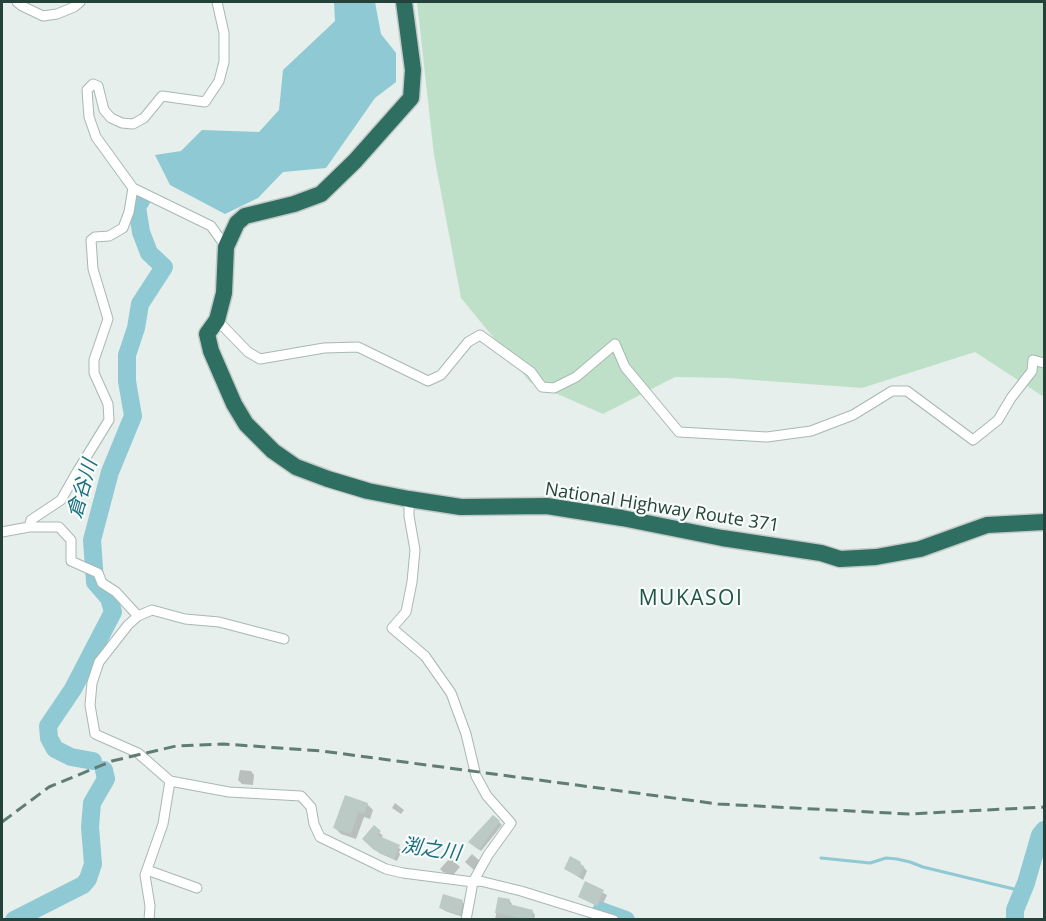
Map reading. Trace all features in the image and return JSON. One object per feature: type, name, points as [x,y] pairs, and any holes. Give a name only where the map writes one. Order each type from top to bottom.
[{"type":"highway","name":"National Highway Route 371","points":[[404,2],[413,70],[411,98],[355,161],[321,194],[294,204],[245,216],[237,223],[226,247],[224,293],[217,320],[207,334],[227,392],[246,424],[273,451],[296,467],[328,479],[368,491],[409,499],[461,507],[547,507],[821,553],[840,560],[876,557],[920,549],[987,525],[1044,522]]},
{"type":"street","points":[[17,2],[43,16],[57,14],[80,2]]},
{"type":"street","points":[[217,2],[224,33],[224,62],[219,81],[205,102],[162,96],[144,118],[133,124],[122,123],[111,118],[104,110],[98,86],[93,84],[87,90],[89,117],[96,137],[133,188],[211,226],[226,247]]},
{"type":"street","points":[[29,527],[31,520],[62,500],[76,472],[109,420],[108,404],[94,373],[94,360],[108,319],[93,269],[91,240],[95,237],[109,236],[123,228],[129,212],[133,188]]},
{"type":"street","points":[[217,320],[248,352],[260,359],[324,348],[358,347],[428,381],[441,375],[468,342],[480,335],[531,372],[542,387],[554,388],[576,377],[615,344],[625,368],[679,432],[767,436],[811,431],[853,415],[892,391],[907,391],[974,440],[998,420],[1011,398],[1032,371],[1033,360],[1044,363]]},
{"type":"street","points":[[409,499],[416,550],[412,582],[406,612],[392,628],[425,656],[451,693],[466,735],[476,776],[487,796],[512,823],[488,855],[473,882],[466,920]]},
{"type":"street","points":[[2,532],[29,527],[59,526],[71,540],[71,561],[98,573],[102,583],[122,598],[138,616]]},
{"type":"street","points":[[284,639],[219,622],[185,619],[152,610],[138,616],[128,625],[99,662],[92,683],[90,705],[95,734],[138,753],[170,781],[229,792],[301,796],[312,807],[314,824],[320,837],[386,869],[473,882],[480,881],[614,920]]},
{"type":"street","points":[[149,920],[145,875],[163,824],[170,781]]},
{"type":"street","points":[[147,870],[197,888]]},
{"type":"green space","points":[[417,2],[1044,2],[1044,397],[975,352],[862,388],[727,378],[675,377],[603,414],[530,382],[461,298],[434,155]]},
{"type":"water","points":[[334,2],[375,2],[381,34],[396,53],[396,82],[375,98],[326,168],[283,172],[258,198],[225,214],[170,185],[155,155],[181,151],[202,130],[259,132],[279,110],[283,70],[335,21]]},
{"type":"building","points":[[345,795],[368,803],[364,814],[358,812],[351,834],[333,828]]},
{"type":"building","points":[[493,815],[500,821],[479,850],[468,842]]},
{"type":"building","points":[[374,825],[381,831],[377,835],[400,845],[394,859],[374,850],[362,839]]},
{"type":"building","points":[[570,856],[584,866],[579,877],[564,869]]},
{"type":"building","points":[[585,881],[604,890],[597,906],[578,897]]},
{"type":"building","points":[[443,894],[463,900],[460,915],[439,908]]},
{"type":"building","points":[[498,897],[510,899],[509,904],[533,910],[531,920],[520,920],[520,918],[495,913]]},
{"type":"waterway","name":"倉谷川","points":[[93,761],[71,757],[55,749],[49,738],[48,726],[73,689],[113,612],[109,598],[95,582],[92,540],[110,472],[133,416],[127,381],[127,355],[136,328],[140,304],[164,267],[149,253],[141,232],[137,207],[142,199]]},
{"type":"waterway","name":"倉谷川","points":[[14,920],[83,885],[88,879],[93,864],[90,827],[92,803],[106,779],[104,770]]},
{"type":"waterway","points":[[1015,920],[1015,910],[1026,883],[1040,835],[1044,830]]},
{"type":"waterway","points":[[821,858],[870,863],[886,858],[897,859],[1022,891]]},
{"type":"waterway","points":[[601,911],[626,920]]},
{"type":"railway","points":[[2,822],[49,787],[112,761],[176,746],[224,744],[322,751],[718,804],[909,814],[1044,807]]},
{"type":"district","name":"MUKASOI","points":[[691,599]]},
{"type":"water label","name":"渕之川","points":[[431,850]]}]
